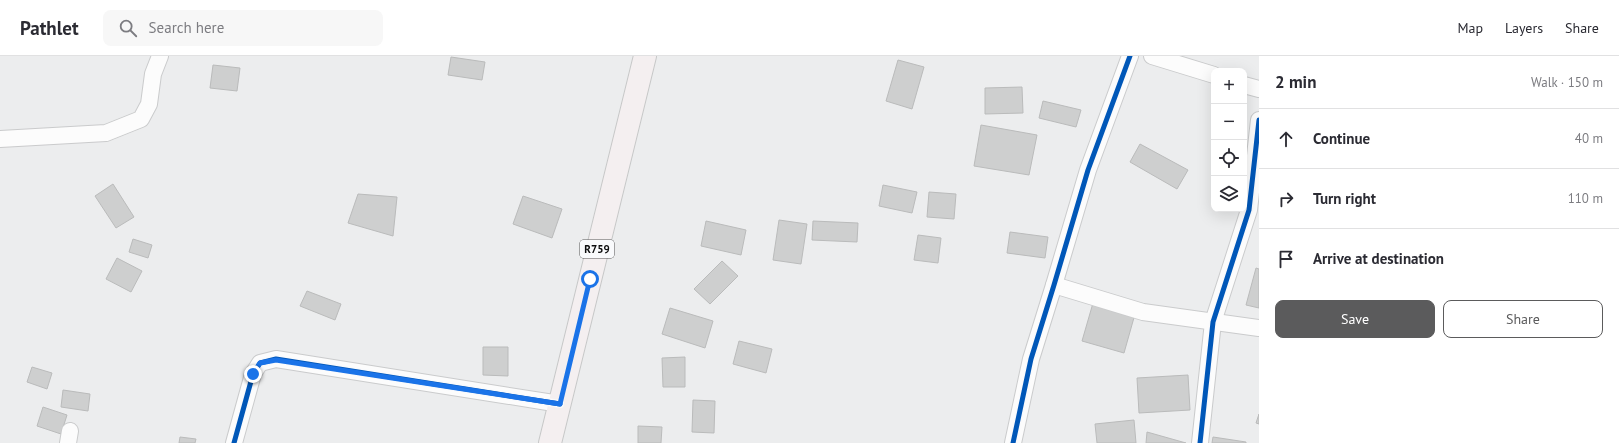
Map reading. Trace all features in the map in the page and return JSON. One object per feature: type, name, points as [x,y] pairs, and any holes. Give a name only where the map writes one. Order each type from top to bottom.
[{"type":"main road","name":"R759","points":[[550,443],[645,56]]},
{"type":"street","points":[[0,139],[106,133],[141,120],[149,104],[153,74],[160,56]]},
{"type":"street","points":[[1013,443],[1031,359],[1088,170],[1130,56]]},
{"type":"street","points":[[1152,56],[1211,74]]},
{"type":"street","points":[[1247,86],[1259,89]]},
{"type":"street","points":[[1200,443],[1213,322],[1254,211],[1259,120]]},
{"type":"street","points":[[1054,285],[1144,312],[1259,328]]},
{"type":"street","points":[[234,443],[253,374],[260,363],[276,360],[560,404]]},
{"type":"building","points":[[451,57],[485,62],[482,80],[448,75]]},
{"type":"building","points":[[898,60],[924,67],[912,109],[886,101]]},
{"type":"building","points":[[213,65],[240,68],[237,91],[210,88]]},
{"type":"building","points":[[1022,87],[1023,113],[985,114],[985,88]]},
{"type":"building","points":[[1043,101],[1081,110],[1076,127],[1039,118]]},
{"type":"building","points":[[981,125],[1037,135],[1029,175],[974,166]]},
{"type":"building","points":[[1140,144],[1188,170],[1177,189],[1130,162]]},
{"type":"building","points":[[113,184],[134,217],[116,228],[95,196]]},
{"type":"building","points":[[883,185],[917,192],[912,213],[879,206]]},
{"type":"building","points":[[929,192],[956,194],[954,219],[927,217]]},
{"type":"building","points":[[358,194],[397,197],[393,236],[348,223]]},
{"type":"building","points":[[523,196],[562,209],[552,238],[513,224]]},
{"type":"building","points":[[779,220],[807,224],[801,264],[773,260]]},
{"type":"building","points":[[706,221],[746,230],[741,255],[701,246]]},
{"type":"building","points":[[813,221],[858,223],[857,242],[812,240]]},
{"type":"building","points":[[1010,232],[1048,237],[1045,258],[1007,253]]},
{"type":"building","points":[[918,235],[941,238],[938,263],[914,260]]},
{"type":"building","points":[[133,239],[152,245],[148,258],[129,252]]},
{"type":"building","points":[[117,258],[142,271],[131,292],[106,279]]},
{"type":"building","points":[[722,261],[738,276],[710,304],[694,289]]},
{"type":"building","points":[[1256,268],[1259,269],[1259,308],[1246,305]]},
{"type":"building","points":[[307,291],[341,304],[335,320],[300,306]]},
{"type":"building","points":[[1093,303],[1135,314],[1124,353],[1082,341]]},
{"type":"building","points":[[670,308],[713,321],[705,348],[662,334]]},
{"type":"building","points":[[739,341],[772,349],[766,373],[733,364]]},
{"type":"building","points":[[483,347],[508,347],[508,376],[483,375]]},
{"type":"building","points":[[685,357],[685,387],[663,387],[662,358]]},
{"type":"building","points":[[32,367],[52,373],[47,389],[27,382]]},
{"type":"building","points":[[1188,375],[1190,410],[1139,413],[1137,378]]},
{"type":"building","points":[[63,390],[90,394],[88,411],[61,407]]},
{"type":"building","points":[[693,400],[715,401],[714,433],[692,432]]},
{"type":"building","points":[[43,407],[67,415],[61,434],[37,426]]},
{"type":"building","points":[[1259,414],[1259,424],[1256,423]]},
{"type":"building","points":[[1134,420],[1136,443],[1097,443],[1095,424]]},
{"type":"building","points":[[638,426],[662,427],[661,443],[638,443]]},
{"type":"building","points":[[1147,432],[1186,443],[1146,443]]},
{"type":"building","points":[[180,437],[196,439],[195,443],[179,443]]},
{"type":"building","points":[[1213,437],[1246,442],[1246,443],[1212,443]]},
{"type":"cycle path","points":[[1013,443],[1031,359],[1088,170],[1130,56]]},
{"type":"cycle path","points":[[1200,443],[1213,322],[1249,210],[1259,120]]},
{"type":"cycle path","points":[[234,443],[253,374],[260,363],[276,359],[560,404]]},
{"type":"route","points":[[253,374],[260,363],[276,360],[560,404],[590,279]]}]
